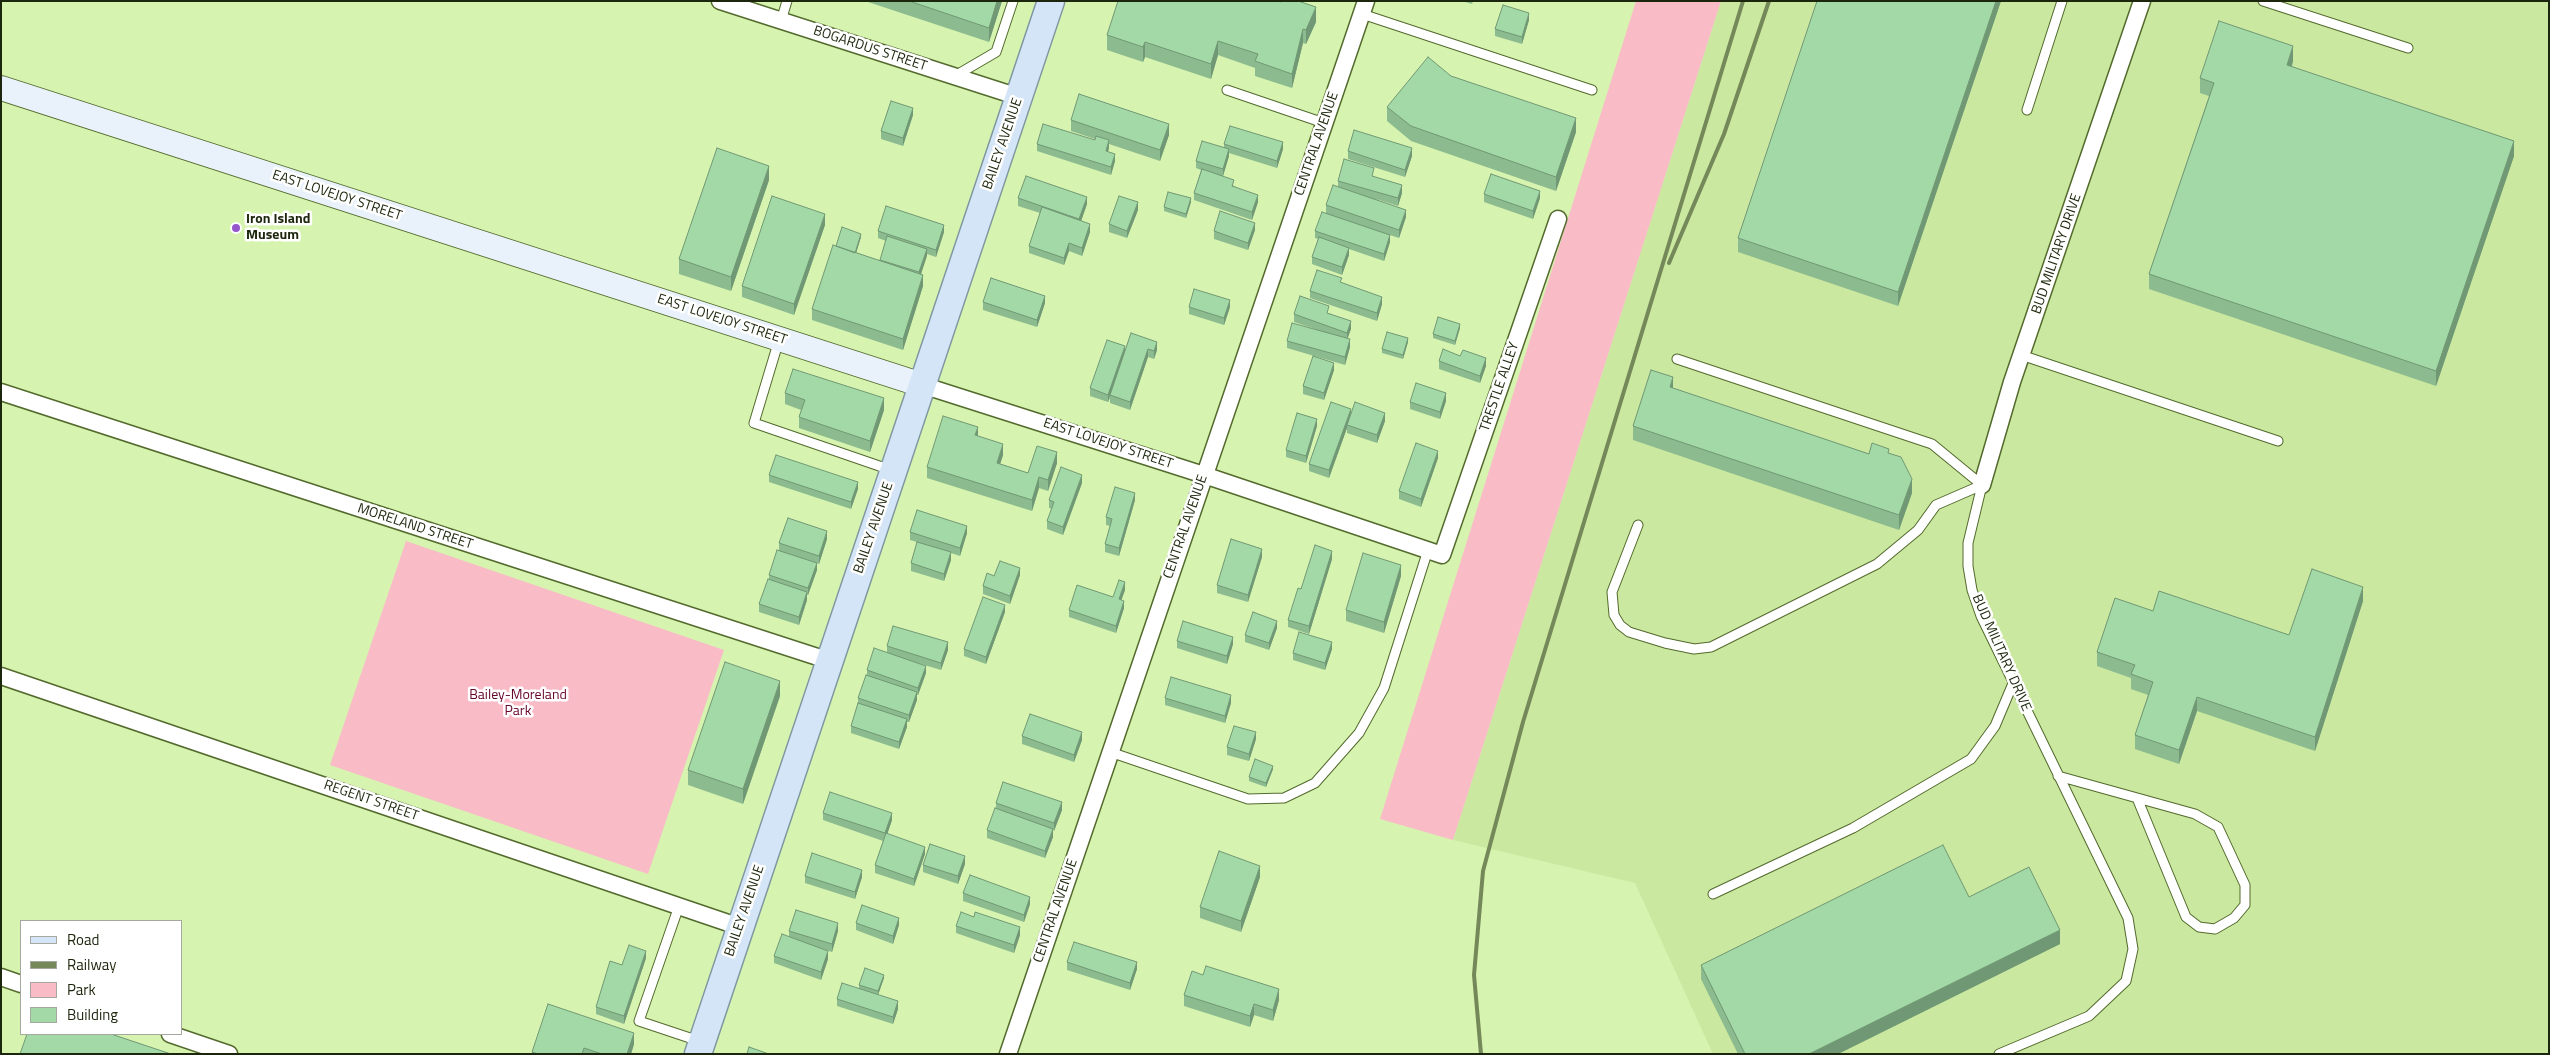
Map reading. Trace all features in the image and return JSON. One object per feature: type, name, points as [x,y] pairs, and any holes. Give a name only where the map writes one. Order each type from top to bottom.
[{"type":"main road","name":"BAILEY AVENUE","points":[[699,1048],[1051,1]]},
{"type":"street","name":"BOGARDUS STREET","points":[[720,1],[1019,97]]},
{"type":"street","name":"BUD MILITARY DRIVE","points":[[1982,485],[2021,355],[2142,1]]},
{"type":"street","name":"CENTRAL AVENUE","points":[[1008,1054],[1364,8]]},
{"type":"street","name":"EAST LOVEJOY STREET","points":[[1,88],[1204,475],[1435,552]]},
{"type":"street","name":"TRESTLE ALLEY","points":[[1435,552],[1558,219]]},
{"type":"street","name":"MORELAND STREET","points":[[1,392],[830,661]]},
{"type":"street","name":"REGENT STREET","points":[[1,676],[740,927]]},
{"type":"street","points":[[1,977],[20,984]]},
{"type":"street","points":[[173,1035],[229,1054]]},
{"type":"lane","points":[[781,21],[787,1]]},
{"type":"lane","points":[[955,76],[996,52],[1013,1]]},
{"type":"lane","points":[[2027,110],[2062,1]]},
{"type":"lane","points":[[2263,1],[2408,48]]},
{"type":"lane","points":[[1364,8],[1592,90]]},
{"type":"lane","points":[[1227,90],[1324,123]]},
{"type":"lane","points":[[780,339],[754,423],[893,471]]},
{"type":"lane","points":[[2021,355],[2278,441]]},
{"type":"lane","points":[[1638,525],[1612,592],[1614,615],[1620,625],[1629,632],[1665,643],[1694,648],[1711,647],[1878,564],[1918,530],[1936,505],[1982,485],[1932,444],[1677,360]]},
{"type":"lane","name":"BUD MILITARY DRIVE","points":[[1982,485],[1968,543],[1968,566],[1972,590],[1981,616],[2128,918],[2133,949],[2126,981],[2089,1016],[1999,1054]]},
{"type":"lane","name":"TRESTLE ALLEY","points":[[1110,752],[1248,799],[1284,798],[1315,783],[1359,733],[1384,688],[1435,552]]},
{"type":"lane","points":[[1713,894],[1853,828],[1971,759],[1995,726],[2014,681]]},
{"type":"lane","points":[[2058,776],[2195,814],[2218,827],[2245,885],[2245,905],[2234,918],[2215,929],[2199,927],[2186,917],[2137,798]]},
{"type":"lane","points":[[679,906],[639,1021],[699,1048]]},
{"type":"shaded area","points":[[1721,1],[2549,1],[2549,1054],[1713,1054],[1635,883],[1453,840]]},
{"type":"green space","points":[[1636,1],[1721,1],[1453,840],[1380,819]]},
{"type":"green space","name":"Bailey-Moreland Park","points":[[406,541],[724,650],[648,874],[330,765]]},
{"type":"building","points":[[909,1],[997,1],[989,28]]},
{"type":"building","points":[[1118,1],[1298,1],[1316,7],[1306,30],[1303,29],[1292,74],[1255,61],[1258,54],[1218,41],[1211,64],[1145,42],[1143,47],[1107,35]]},
{"type":"building","points":[[1817,1],[1996,1],[1898,292],[1738,238]]},
{"type":"building","points":[[1503,5],[1529,13],[1522,37],[1495,29]]},
{"type":"building","points":[[2219,21],[2293,46],[2287,65],[2514,141],[2436,371],[2149,274],[2214,83],[2200,78]]},
{"type":"building","points":[[1428,57],[1451,76],[1576,118],[1556,177],[1411,126],[1387,107]]},
{"type":"building","points":[[1079,94],[1169,124],[1160,150],[1071,120]]},
{"type":"building","points":[[891,101],[913,108],[903,138],[881,131]]},
{"type":"building","points":[[1043,124],[1095,140],[1096,136],[1109,140],[1106,151],[1115,154],[1111,167],[1037,144]]},
{"type":"building","points":[[1230,126],[1283,142],[1277,161],[1224,144]]},
{"type":"building","points":[[1354,130],[1412,148],[1405,170],[1348,151]]},
{"type":"building","points":[[1202,141],[1229,149],[1223,169],[1196,161]]},
{"type":"building","points":[[717,148],[769,166],[731,277],[679,259]]},
{"type":"building","points":[[1344,159],[1374,168],[1372,176],[1402,185],[1398,198],[1338,181]]},
{"type":"building","points":[[1202,169],[1234,180],[1232,186],[1258,195],[1252,212],[1194,193]]},
{"type":"building","points":[[1491,174],[1540,191],[1533,211],[1484,194]]},
{"type":"building","points":[[1026,176],[1087,197],[1079,219],[1018,198]]},
{"type":"building","points":[[1333,185],[1406,210],[1399,230],[1326,205]]},
{"type":"building","points":[[1168,192],[1191,198],[1186,214],[1164,207]]},
{"type":"building","points":[[772,196],[825,214],[794,304],[742,286]]},
{"type":"building","points":[[1119,196],[1138,202],[1127,231],[1109,224]]},
{"type":"building","points":[[886,206],[944,225],[936,250],[878,231]]},
{"type":"building","points":[[1042,207],[1090,224],[1082,248],[1069,243],[1064,258],[1029,246]]},
{"type":"building","points":[[1220,211],[1255,223],[1248,243],[1214,231]]},
{"type":"building","points":[[1322,212],[1390,235],[1384,254],[1315,231]]},
{"type":"building","points":[[842,227],[861,234],[855,253],[836,246]]},
{"type":"building","points":[[887,236],[927,249],[919,272],[880,260]]},
{"type":"building","points":[[1319,237],[1349,248],[1342,267],[1312,257]]},
{"type":"building","points":[[833,245],[923,275],[903,339],[812,309]]},
{"type":"building","points":[[1317,270],[1342,278],[1340,282],[1382,297],[1377,313],[1310,291]]},
{"type":"building","points":[[991,278],[1045,296],[1037,320],[983,302]]},
{"type":"building","points":[[1194,289],[1230,300],[1224,318],[1189,307]]},
{"type":"building","points":[[1300,296],[1329,306],[1327,313],[1351,321],[1347,333],[1294,314]]},
{"type":"building","points":[[1438,317],[1460,324],[1455,341],[1433,334]]},
{"type":"building","points":[[1292,323],[1350,339],[1345,357],[1287,341]]},
{"type":"building","points":[[1387,332],[1408,338],[1403,355],[1382,349]]},
{"type":"building","points":[[1131,333],[1157,342],[1154,351],[1148,349],[1130,402],[1110,395]]},
{"type":"building","points":[[1107,340],[1125,346],[1108,395],[1090,388]]},
{"type":"building","points":[[1443,349],[1460,356],[1463,350],[1486,358],[1480,376],[1439,361]]},
{"type":"building","points":[[1313,356],[1334,363],[1324,393],[1303,386]]},
{"type":"building","points":[[793,369],[884,398],[870,441],[799,417],[805,400],[785,393]]},
{"type":"building","points":[[1651,370],[1673,377],[1670,387],[1869,454],[1872,443],[1889,449],[1888,453],[1901,457],[1912,479],[1899,515],[1633,426]]},
{"type":"building","points":[[1416,383],[1446,393],[1440,412],[1410,402]]},
{"type":"building","points":[[1331,402],[1351,409],[1329,470],[1309,464]]},
{"type":"building","points":[[1355,402],[1385,413],[1377,435],[1347,425]]},
{"type":"building","points":[[1297,413],[1317,419],[1306,456],[1286,450]]},
{"type":"building","points":[[943,416],[978,427],[975,435],[1003,444],[997,463],[1028,473],[1037,446],[1057,452],[1048,480],[1039,477],[1032,500],[927,467]]},
{"type":"building","points":[[1416,443],[1438,451],[1421,499],[1399,491]]},
{"type":"building","points":[[776,455],[858,482],[851,502],[769,475]]},
{"type":"building","points":[[1061,467],[1082,475],[1063,527],[1047,521],[1054,502],[1049,500]]},
{"type":"building","points":[[1115,487],[1135,493],[1119,548],[1105,544],[1112,519],[1106,517]]},
{"type":"building","points":[[917,510],[967,526],[960,548],[910,532]]},
{"type":"building","points":[[788,518],[827,531],[819,556],[779,543]]},
{"type":"building","points":[[1231,539],[1262,549],[1248,595],[1217,585]]},
{"type":"building","points":[[917,542],[951,552],[944,574],[911,563]]},
{"type":"building","points":[[1315,545],[1332,551],[1309,626],[1288,620],[1298,588],[1301,589]]},
{"type":"building","points":[[777,550],[817,563],[808,588],[769,575]]},
{"type":"building","points":[[1363,553],[1401,565],[1384,622],[1346,610]]},
{"type":"building","points":[[1000,561],[1020,568],[1010,596],[983,586],[987,573],[994,576]]},
{"type":"building","points":[[2312,569],[2363,587],[2315,737],[2197,697],[2179,750],[2135,735],[2153,682],[2131,674],[2135,665],[2097,652],[2115,598],[2153,611],[2159,591],[2289,635]]},
{"type":"building","points":[[768,579],[807,592],[799,617],[759,604]]},
{"type":"building","points":[[1119,580],[1125,582],[1119,599],[1124,601],[1116,626],[1069,610],[1077,585],[1113,597]]},
{"type":"building","points":[[983,597],[1005,605],[986,657],[964,649]]},
{"type":"building","points":[[1253,612],[1277,621],[1269,643],[1245,635]]},
{"type":"building","points":[[1183,621],[1233,637],[1227,656],[1177,641]]},
{"type":"building","points":[[893,626],[948,642],[941,663],[887,646]]},
{"type":"building","points":[[1299,632],[1332,642],[1325,663],[1293,653]]},
{"type":"building","points":[[874,648],[926,666],[918,688],[867,670]]},
{"type":"building","points":[[725,662],[780,681],[743,789],[688,770]]},
{"type":"building","points":[[866,675],[917,692],[909,715],[858,698]]},
{"type":"building","points":[[1171,677],[1231,695],[1225,716],[1165,698]]},
{"type":"building","points":[[858,703],[907,719],[899,742],[851,726]]},
{"type":"building","points":[[1030,714],[1082,732],[1074,755],[1022,736]]},
{"type":"building","points":[[1234,726],[1256,732],[1249,754],[1227,747]]},
{"type":"building","points":[[1255,759],[1273,766],[1266,783],[1249,777]]},
{"type":"building","points":[[1003,782],[1062,802],[1054,823],[996,803]]},
{"type":"building","points":[[830,792],[892,813],[885,833],[823,813]]},
{"type":"building","points":[[995,808],[1053,829],[1045,851],[987,830]]},
{"type":"building","points":[[886,833],[925,847],[914,879],[875,865]]},
{"type":"building","points":[[930,844],[965,856],[958,876],[923,865]]},
{"type":"building","points":[[1943,845],[1969,897],[2029,867],[2060,930],[1809,1054],[1745,1054],[1701,965]]},
{"type":"building","points":[[1219,851],[1260,866],[1241,921],[1200,907]]},
{"type":"building","points":[[812,853],[862,870],[855,892],[805,876]]},
{"type":"building","points":[[970,875],[1030,897],[1024,915],[963,893]]},
{"type":"building","points":[[862,905],[899,918],[893,936],[856,923]]},
{"type":"building","points":[[796,910],[838,923],[832,944],[789,931]]},
{"type":"building","points":[[961,912],[974,917],[975,912],[1020,927],[1014,945],[956,926]]},
{"type":"building","points":[[782,934],[828,951],[821,972],[774,956]]},
{"type":"building","points":[[1074,942],[1137,962],[1130,983],[1067,962]]},
{"type":"building","points":[[629,945],[646,951],[624,1016],[596,1007],[610,961],[622,965]]},
{"type":"building","points":[[1206,966],[1279,989],[1273,1010],[1254,1004],[1250,1016],[1184,995],[1192,971],[1203,975]]},
{"type":"building","points":[[865,968],[884,975],[878,991],[859,985]]},
{"type":"building","points":[[842,983],[898,1001],[893,1017],[837,999]]},
{"type":"building","points":[[548,1004],[634,1033],[627,1054],[602,1054],[584,1048],[582,1054],[538,1054],[532,1052]]},
{"type":"building","points":[[27,1035],[114,1035],[171,1054],[20,1054]]},
{"type":"building","points":[[749,1047],[769,1054],[747,1054]]},
{"type":"railway","points":[[1481,1054],[1474,975],[1483,871],[1523,722],[1743,1]]},
{"type":"railway","points":[[1669,263],[1724,134],[1769,1]]},
{"type":"place","name":"Iron Island Museum","points":[[236,228]]}]
